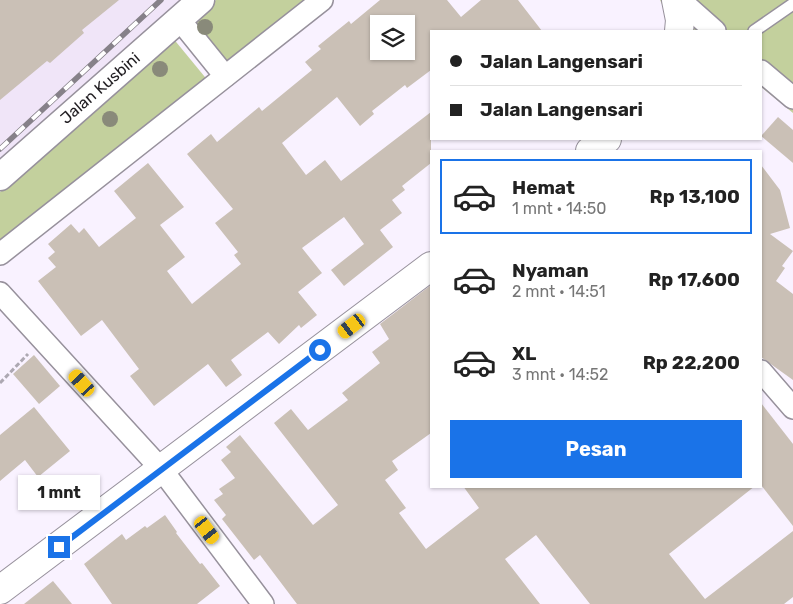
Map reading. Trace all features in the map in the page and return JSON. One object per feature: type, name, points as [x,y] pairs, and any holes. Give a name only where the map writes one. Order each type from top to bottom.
[{"type":"main road","points":[[676,0],[680,20],[679,30]]},
{"type":"main road","points":[[591,150],[606,140]]},
{"type":"main road","points":[[0,590],[430,267]]},
{"type":"street","name":"Jalan Kusbini","points":[[0,177],[201,0]]},
{"type":"street","points":[[0,254],[322,0]]},
{"type":"street","points":[[680,0],[714,30]]},
{"type":"street","points":[[179,19],[225,76]]},
{"type":"street","points":[[762,72],[793,98]]},
{"type":"street","points":[[0,293],[162,470],[263,604]]},
{"type":"street","points":[[762,372],[793,408]]},
{"type":"lane","points":[[755,30],[793,4]]},
{"type":"path","points":[[0,383],[42,339]]},
{"type":"shaded area","points":[[0,0],[192,0],[0,172]]},
{"type":"green space","points":[[216,0],[316,0],[221,76],[183,30]]},
{"type":"green space","points":[[660,0],[793,0],[793,113],[762,88],[762,30],[675,30]]},
{"type":"green space","points":[[172,37],[209,82],[0,247],[0,192]]},
{"type":"building","points":[[0,0],[119,0],[82,30],[84,33],[50,63],[47,61],[0,100]]},
{"type":"building","points":[[380,0],[447,0],[461,17],[481,0],[518,0],[541,30],[430,30],[430,71],[407,88],[405,85],[372,111],[374,114],[360,126],[337,97],[282,143],[306,175],[325,160],[341,181],[430,113],[430,164],[402,186],[405,190],[392,200],[402,213],[380,230],[393,247],[344,286],[331,270],[364,244],[344,217],[302,248],[322,273],[298,292],[317,315],[301,328],[299,325],[279,344],[268,332],[231,360],[242,375],[226,387],[208,364],[154,406],[130,376],[139,369],[102,320],[81,336],[38,281],[56,267],[48,258],[55,252],[48,244],[71,224],[79,233],[84,228],[99,247],[136,218],[114,191],[148,163],[184,207],[160,225],[185,257],[167,271],[192,304],[241,264],[234,255],[238,252],[215,223],[233,209],[187,154],[211,134],[217,142],[259,107],[262,111],[312,70],[305,62],[321,49],[318,46],[349,21],[351,24]]},
{"type":"building","points":[[778,117],[793,130],[793,163],[762,137]]},
{"type":"building","points":[[762,166],[780,190],[790,228],[770,234],[793,251],[782,266],[785,268],[776,281],[793,294],[793,380],[762,358]]},
{"type":"building","points":[[430,286],[430,434],[392,461],[398,470],[385,480],[406,508],[399,513],[426,549],[479,508],[464,488],[752,488],[669,554],[705,599],[793,531],[793,597],[784,604],[590,604],[536,535],[505,559],[540,604],[297,604],[260,555],[254,560],[222,519],[226,515],[214,500],[223,494],[219,489],[235,478],[221,460],[231,452],[226,447],[240,435],[313,525],[338,505],[274,423],[291,409],[308,430],[348,400],[342,393],[380,363],[372,352],[389,339],[380,324]]},
{"type":"building","points":[[34,355],[60,386],[39,404],[13,374]]},
{"type":"building","points":[[762,404],[793,444],[793,526],[762,486]]},
{"type":"building","points":[[34,407],[70,451],[38,477],[25,460],[0,481],[0,435]]},
{"type":"building","points":[[165,515],[176,533],[200,564],[202,563],[220,586],[197,604],[112,604],[84,564],[122,534],[126,540],[145,526],[147,528]]},
{"type":"building","points":[[53,581],[72,604],[24,604]]},
{"type":"railway","points":[[0,149],[161,0]]},
{"type":"route","points":[[59,547],[320,350]]}]
